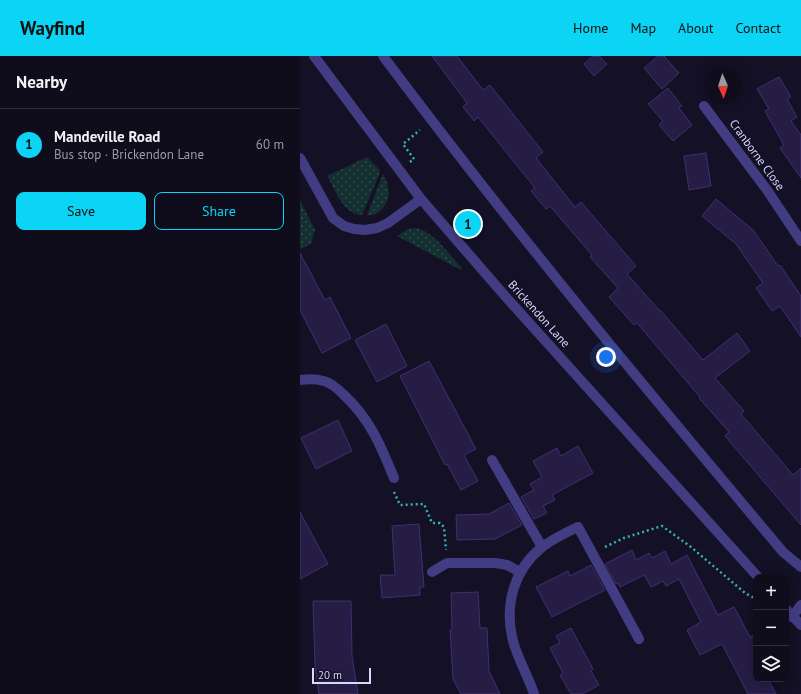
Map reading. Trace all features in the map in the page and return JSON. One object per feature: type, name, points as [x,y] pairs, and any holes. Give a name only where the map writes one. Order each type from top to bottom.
[{"type":"street","name":"Brickendon Lane","points":[[314,56],[421,199],[505,296],[755,574]]},
{"type":"street","points":[[383,56],[431,121],[541,261],[783,552],[801,567]]},
{"type":"street","name":"Cranborne Close","points":[[704,106],[767,190],[801,242]]},
{"type":"street","points":[[300,158],[333,218],[344,226],[365,230],[377,228],[388,223],[421,199]]},
{"type":"street","points":[[300,380],[309,379],[326,382],[339,390],[357,407],[380,442],[394,478]]},
{"type":"street","points":[[492,460],[542,547]]},
{"type":"street","points":[[534,694],[512,638],[509,609],[512,591],[520,572],[533,555],[542,547],[558,537],[578,527],[639,639]]},
{"type":"street","points":[[432,572],[447,564],[495,563],[507,565],[520,572]]},
{"type":"street","points":[[801,605],[789,613],[801,626]]},
{"type":"path","points":[[403,144],[423,128]]},
{"type":"path","points":[[394,478],[392,489],[400,505],[424,504],[432,522],[440,523],[444,526],[447,564]]},
{"type":"path","points":[[592,553],[624,538],[662,526],[691,547],[745,593],[753,597]]},
{"type":"green space","points":[[367,157],[380,170],[379,175],[362,215],[355,214],[350,211],[341,201],[327,176]]},
{"type":"green space","points":[[383,174],[389,193],[387,202],[378,213],[367,215]]},
{"type":"green space","points":[[300,200],[315,230],[311,244],[300,249]]},
{"type":"green space","points":[[416,228],[423,230],[441,244],[462,268],[461,270],[397,236],[408,229]]},
{"type":"building","points":[[432,56],[457,56],[483,90],[490,85],[543,152],[536,158],[575,207],[581,202],[636,266],[627,274],[703,360],[737,333],[750,351],[715,378],[744,411],[741,414],[793,475],[801,468],[801,525],[725,436],[729,432],[699,398],[700,397],[637,323],[634,325],[609,297],[618,288],[590,257],[592,255],[550,206],[546,209],[531,191],[535,188],[478,117],[474,121],[463,107],[467,103]]},
{"type":"building","points":[[593,56],[599,56],[607,64],[594,76],[584,64]]},
{"type":"building","points":[[658,56],[664,56],[679,73],[662,89],[644,68]]},
{"type":"building","points":[[779,77],[791,97],[787,99],[797,117],[791,121],[801,134],[801,178],[780,148],[784,145],[765,111],[769,109],[757,89]]},
{"type":"building","points":[[668,88],[682,106],[679,108],[692,125],[673,141],[659,125],[663,121],[648,104]]},
{"type":"building","points":[[706,153],[711,186],[689,190],[684,156]]},
{"type":"building","points":[[716,199],[754,231],[801,296],[801,337],[780,306],[772,311],[756,288],[763,283],[736,244],[702,216]]},
{"type":"building","points":[[300,253],[325,300],[330,297],[351,338],[322,353],[300,310]]},
{"type":"building","points":[[386,324],[407,366],[377,382],[355,340]]},
{"type":"building","points":[[429,361],[476,449],[464,455],[478,481],[461,490],[447,464],[445,465],[400,376]]},
{"type":"building","points":[[338,420],[352,451],[316,469],[301,438]]},
{"type":"building","points":[[578,446],[593,473],[552,495],[555,500],[543,506],[547,513],[534,519],[521,497],[534,490],[530,484],[542,477],[533,461],[557,448],[561,456]]},
{"type":"building","points":[[509,503],[522,525],[495,539],[457,540],[456,515],[489,514]]},
{"type":"building","points":[[300,512],[328,564],[300,579]]},
{"type":"building","points":[[419,524],[424,587],[420,587],[420,595],[382,598],[380,575],[395,575],[392,526]]},
{"type":"building","points":[[632,550],[636,560],[649,553],[652,558],[665,551],[671,564],[687,555],[718,615],[734,607],[750,637],[753,636],[753,682],[770,682],[776,694],[748,694],[722,644],[700,655],[687,630],[701,622],[679,579],[666,586],[663,581],[651,587],[644,575],[620,587],[618,583],[616,584],[605,564]]},
{"type":"building","points":[[591,565],[605,590],[552,617],[536,587],[568,571],[570,576]]},
{"type":"building","points":[[478,592],[480,628],[487,628],[489,671],[500,694],[461,694],[453,679],[450,630],[452,630],[451,593]]},
{"type":"building","points":[[313,601],[351,601],[352,656],[358,694],[319,694],[315,666]]},
{"type":"building","points":[[571,628],[593,669],[591,671],[599,685],[582,694],[571,694],[560,675],[563,673],[550,648],[560,643],[556,636]]},
{"type":"place","name":"Mandeville Road","points":[[468,224]]}]
